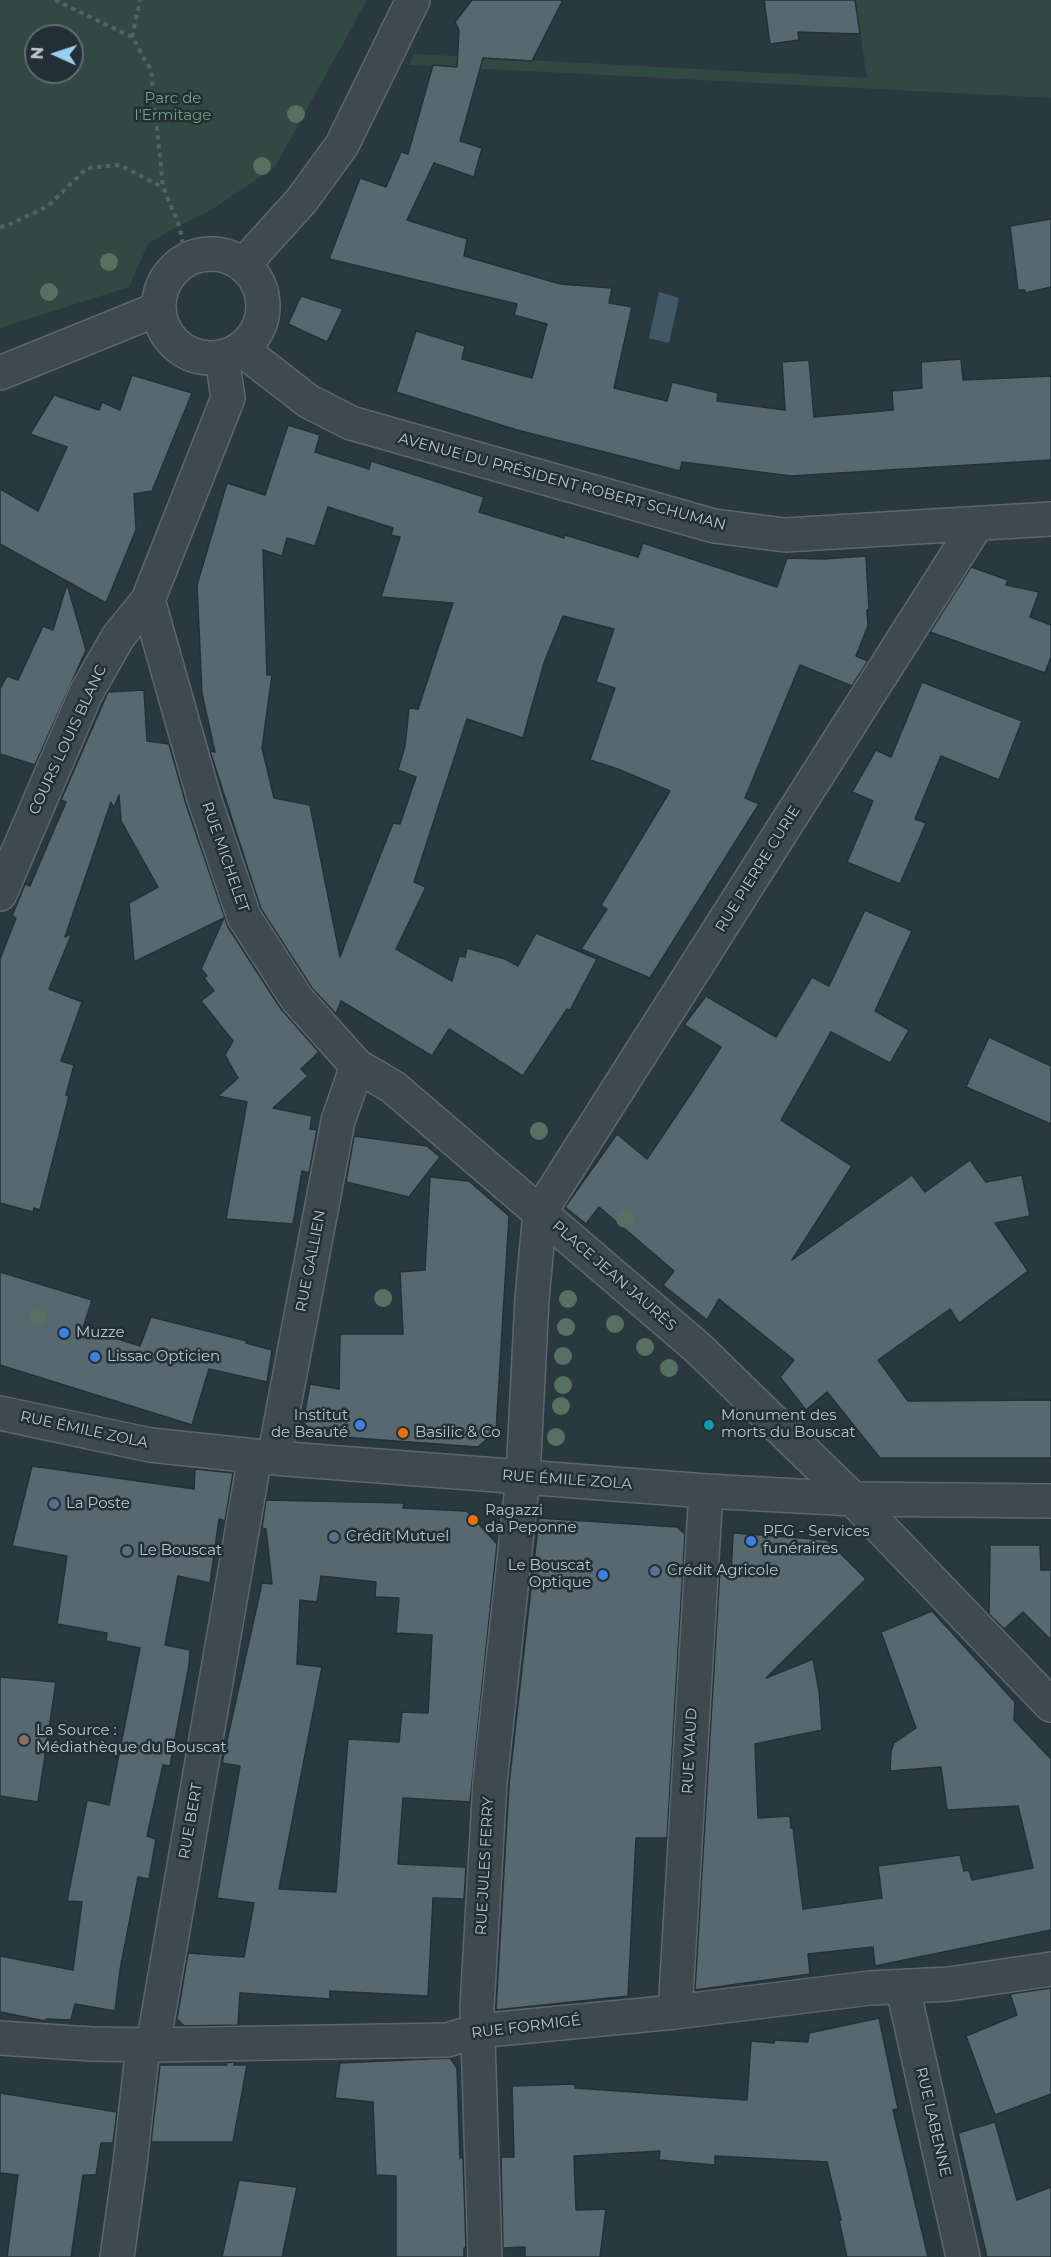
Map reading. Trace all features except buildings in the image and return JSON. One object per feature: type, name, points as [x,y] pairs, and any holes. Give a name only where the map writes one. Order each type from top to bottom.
[{"type":"street","points":[[244,264],[302,200],[342,145],[413,0]]},
{"type":"street","points":[[216,253],[230,256],[244,264],[255,276],[262,291],[264,307],[261,323],[253,338],[232,354],[204,358],[186,353],[173,342],[163,327],[158,309],[165,280],[174,268],[186,259],[201,254],[216,253]]},
{"type":"street","points":[[0,373],[158,309]]},
{"type":"street","name":"AVENUE DU PRÉSIDENT ROBERT SCHUMAN","points":[[232,354],[308,401],[351,423],[714,526],[785,535],[1051,519]]},
{"type":"street","name":"COURS LOUIS BLANC","points":[[0,894],[86,693],[118,637],[148,600],[228,398],[232,354]]},
{"type":"street","name":"RUE PIERRE CURIE","points":[[540,1212],[976,525]]},
{"type":"street","name":"RUE MICHELET","points":[[148,600],[204,798],[244,916],[297,999],[357,1066],[393,1087],[540,1212]]},
{"type":"street","name":"RUE GALLIEN","points":[[264,1457],[338,1121],[357,1066]]},
{"type":"street","name":"PLACE JEAN JAURÈS","points":[[523,1477],[532,1299],[540,1212]]},
{"type":"street","name":"PLACE JEAN JAURÈS","points":[[540,1212],[698,1348],[853,1499]]},
{"type":"street","name":"RUE ÉMILE ZOLA","points":[[0,1413],[150,1445],[264,1457],[706,1491],[853,1499],[1051,1501]]},
{"type":"street","name":"RUE BERT","points":[[117,2257],[148,2045],[264,1457]]},
{"type":"street","name":"RUE JULES FERRY","points":[[484,2257],[477,2031],[490,1782],[523,1477]]},
{"type":"street","name":"RUE VIAUD","points":[[675,2012],[706,1491]]},
{"type":"street","points":[[853,1499],[1051,1705]]},
{"type":"street","name":"RUE FORMIGÉ","points":[[0,2038],[148,2045],[447,2040],[477,2031],[675,2012],[870,1988],[949,1984],[1051,1969]]},
{"type":"street","name":"RUE LABENNE","points":[[906,1986],[906,2002],[963,2257]]},
{"type":"path","points":[[56,0],[132,38],[151,70],[163,187],[179,225],[186,259]]},
{"type":"path","points":[[132,38],[140,0]]},
{"type":"path","points":[[0,227],[48,206],[87,168],[120,165],[163,187]]},
{"type":"green space","name":"Parc de l'Ermitage","points":[[0,0],[367,0],[275,167],[208,212],[172,229],[148,244],[129,287],[0,328]]},
{"type":"green space","points":[[855,0],[1051,0],[1051,98],[409,65],[414,54],[867,78]]},
{"type":"water","points":[[659,292],[679,298],[669,343],[649,338]]},
{"type":"place","name":"Muzze","points":[[64,1333]]},
{"type":"place","name":"Lissac Opticien","points":[[95,1357]]},
{"type":"place","name":"Institut de Beauté","points":[[360,1425]]},
{"type":"place","name":"Monument des morts du Bouscat","points":[[709,1425]]},
{"type":"place","name":"Basilic & Co","points":[[403,1433]]},
{"type":"place","name":"La Poste","points":[[54,1504]]},
{"type":"place","name":"Ragazzi da Peponne","points":[[473,1520]]},
{"type":"place","name":"Crédit Mutuel","points":[[334,1537]]},
{"type":"place","name":"PFG - Services funéraires","points":[[751,1541]]},
{"type":"place","name":"Le Bouscat","points":[[127,1551]]},
{"type":"place","name":"Crédit Agricole","points":[[655,1571]]},
{"type":"place","name":"Le Bouscat Optique","points":[[603,1575]]},
{"type":"place","name":"La Source : Médiathèque du Bouscat","points":[[24,1740]]}]
